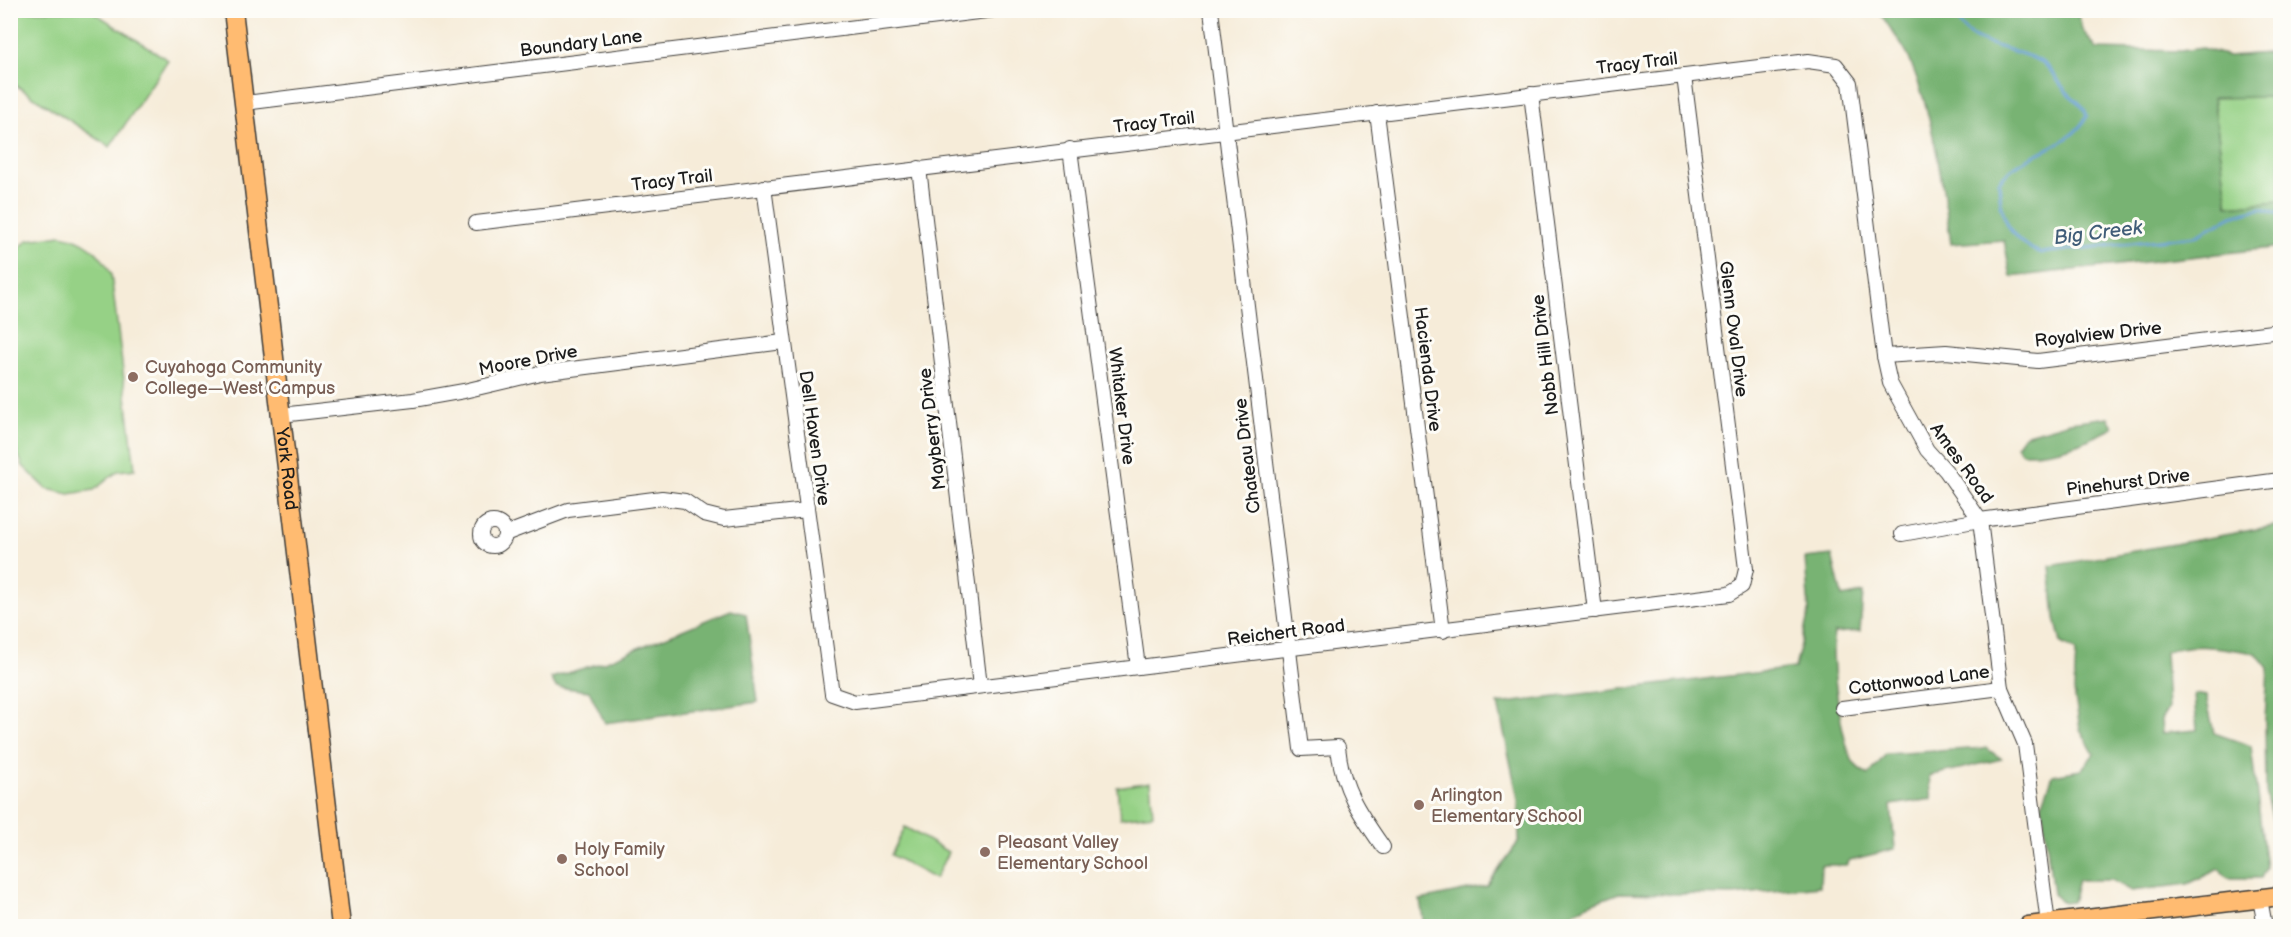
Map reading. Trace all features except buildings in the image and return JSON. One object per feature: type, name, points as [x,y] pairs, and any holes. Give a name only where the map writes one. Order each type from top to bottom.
[{"type":"main road","name":"York Road","points":[[233,10],[341,927]]},
{"type":"main road","points":[[2028,927],[2048,924],[2096,923],[2280,896]]},
{"type":"street","name":"Boundary Lane","points":[[244,103],[994,10]]},
{"type":"street","name":"Chateau Drive","points":[[1211,10],[1301,749],[1338,747],[1340,773],[1354,803],[1383,847]]},
{"type":"street","name":"Tracy Trail","points":[[476,223],[1808,61],[1836,65]]},
{"type":"street","name":"Ames Road","points":[[1836,65],[1850,83],[1884,356],[1890,383],[1927,450],[1946,471],[1980,520],[2001,688],[2025,744],[2048,924]]},
{"type":"street","name":"Glenn Oval Drive","points":[[1684,76],[1746,569],[1742,586]]},
{"type":"street","name":"Nobb Hill Drive","points":[[1531,94],[1595,611]]},
{"type":"street","name":"Hacienda Drive","points":[[1377,113],[1443,631]]},
{"type":"street","name":"Whitaker Drive","points":[[1070,149],[1138,667]]},
{"type":"street","name":"Mayberry Drive","points":[[919,168],[980,686]]},
{"type":"street","name":"Dell Haven Drive","points":[[764,187],[832,694]]},
{"type":"street","name":"Royalview Drive","points":[[1884,356],[1946,352],[2038,361],[2280,331]]},
{"type":"street","name":"Moore Drive","points":[[281,416],[444,395],[540,373],[783,342]]},
{"type":"street","name":"Pinehurst Drive","points":[[1902,534],[1980,520],[2280,480]]},
{"type":"street","points":[[505,534],[567,510],[662,498],[685,501],[704,514],[724,519],[807,510]]},
{"type":"street","name":"Reichert Road","points":[[832,694],[855,702],[1729,594],[1742,586]]},
{"type":"street","name":"Cottonwood Lane","points":[[1842,708],[2001,688]]},
{"type":"street","points":[[2260,899],[2265,927]]},
{"type":"green space","points":[[10,11],[92,11],[168,60],[110,147],[11,82]]},
{"type":"green space","points":[[1879,11],[2078,11],[2082,30],[2097,49],[2180,51],[2202,48],[2228,56],[2268,53],[2280,56],[2280,101],[2267,97],[2213,98],[2228,206],[2280,201],[2280,247],[2011,277],[2004,240],[1951,244],[1936,150],[1918,80],[1909,58]]},
{"type":"green space","points":[[2213,97],[2267,97],[2280,101],[2280,201],[2228,206]]},
{"type":"green space","points":[[61,235],[85,243],[97,253],[111,274],[135,469],[118,471],[94,490],[69,494],[47,489],[23,466],[15,447],[10,412],[11,255],[28,240]]},
{"type":"green space","points":[[2108,417],[2113,428],[2069,446],[2046,452],[2022,453],[2016,446],[2024,435],[2070,422]]},
{"type":"green space","points":[[2280,525],[2280,860],[2275,859],[2275,829],[2266,792],[2265,720],[2268,668],[2256,653],[2198,646],[2175,649],[2165,652],[2168,708],[2161,719],[2162,733],[2197,730],[2194,694],[2206,696],[2214,733],[2251,746],[2266,868],[2261,878],[2228,878],[2219,869],[2188,884],[2131,891],[2111,880],[2078,880],[2072,902],[2064,903],[2053,894],[2042,805],[2053,775],[2081,770],[2094,754],[2080,729],[2074,691],[2076,651],[2061,643],[2055,618],[2050,566]]},
{"type":"green space","points":[[1832,555],[1842,597],[1863,593],[1860,631],[1834,633],[1833,645],[1841,719],[1849,753],[1855,765],[1869,775],[1886,754],[1986,748],[2002,759],[1929,776],[1932,799],[1891,805],[1895,849],[1850,860],[1846,865],[1821,865],[1820,886],[1734,895],[1619,893],[1585,906],[1562,919],[1521,926],[1466,923],[1424,925],[1420,900],[1487,886],[1519,841],[1518,799],[1498,704],[1795,668],[1809,612],[1805,558]]},
{"type":"green space","points":[[731,610],[746,614],[758,702],[605,723],[589,691],[556,687],[551,678],[604,662]]},
{"type":"green space","points":[[1150,782],[1153,814],[1120,818],[1117,787]]},
{"type":"green space","points":[[905,827],[948,852],[935,879],[891,855]]},
{"type":"waterway","name":"Big Creek","points":[[1956,10],[1959,23],[1978,39],[2032,57],[2043,63],[2081,105],[2087,116],[2069,137],[2020,164],[1999,182],[2001,205],[2008,225],[2013,234],[2030,248],[2041,253],[2195,236],[2232,216],[2262,208],[2280,214]]},
{"type":"place","name":"Cuyahoga Community College—West Campus","points":[[133,377]]},
{"type":"place","name":"Arlington Elementary School","points":[[1419,805]]},
{"type":"place","name":"Pleasant Valley Elementary School","points":[[985,852]]},
{"type":"place","name":"Holy Family School","points":[[562,859]]}]
